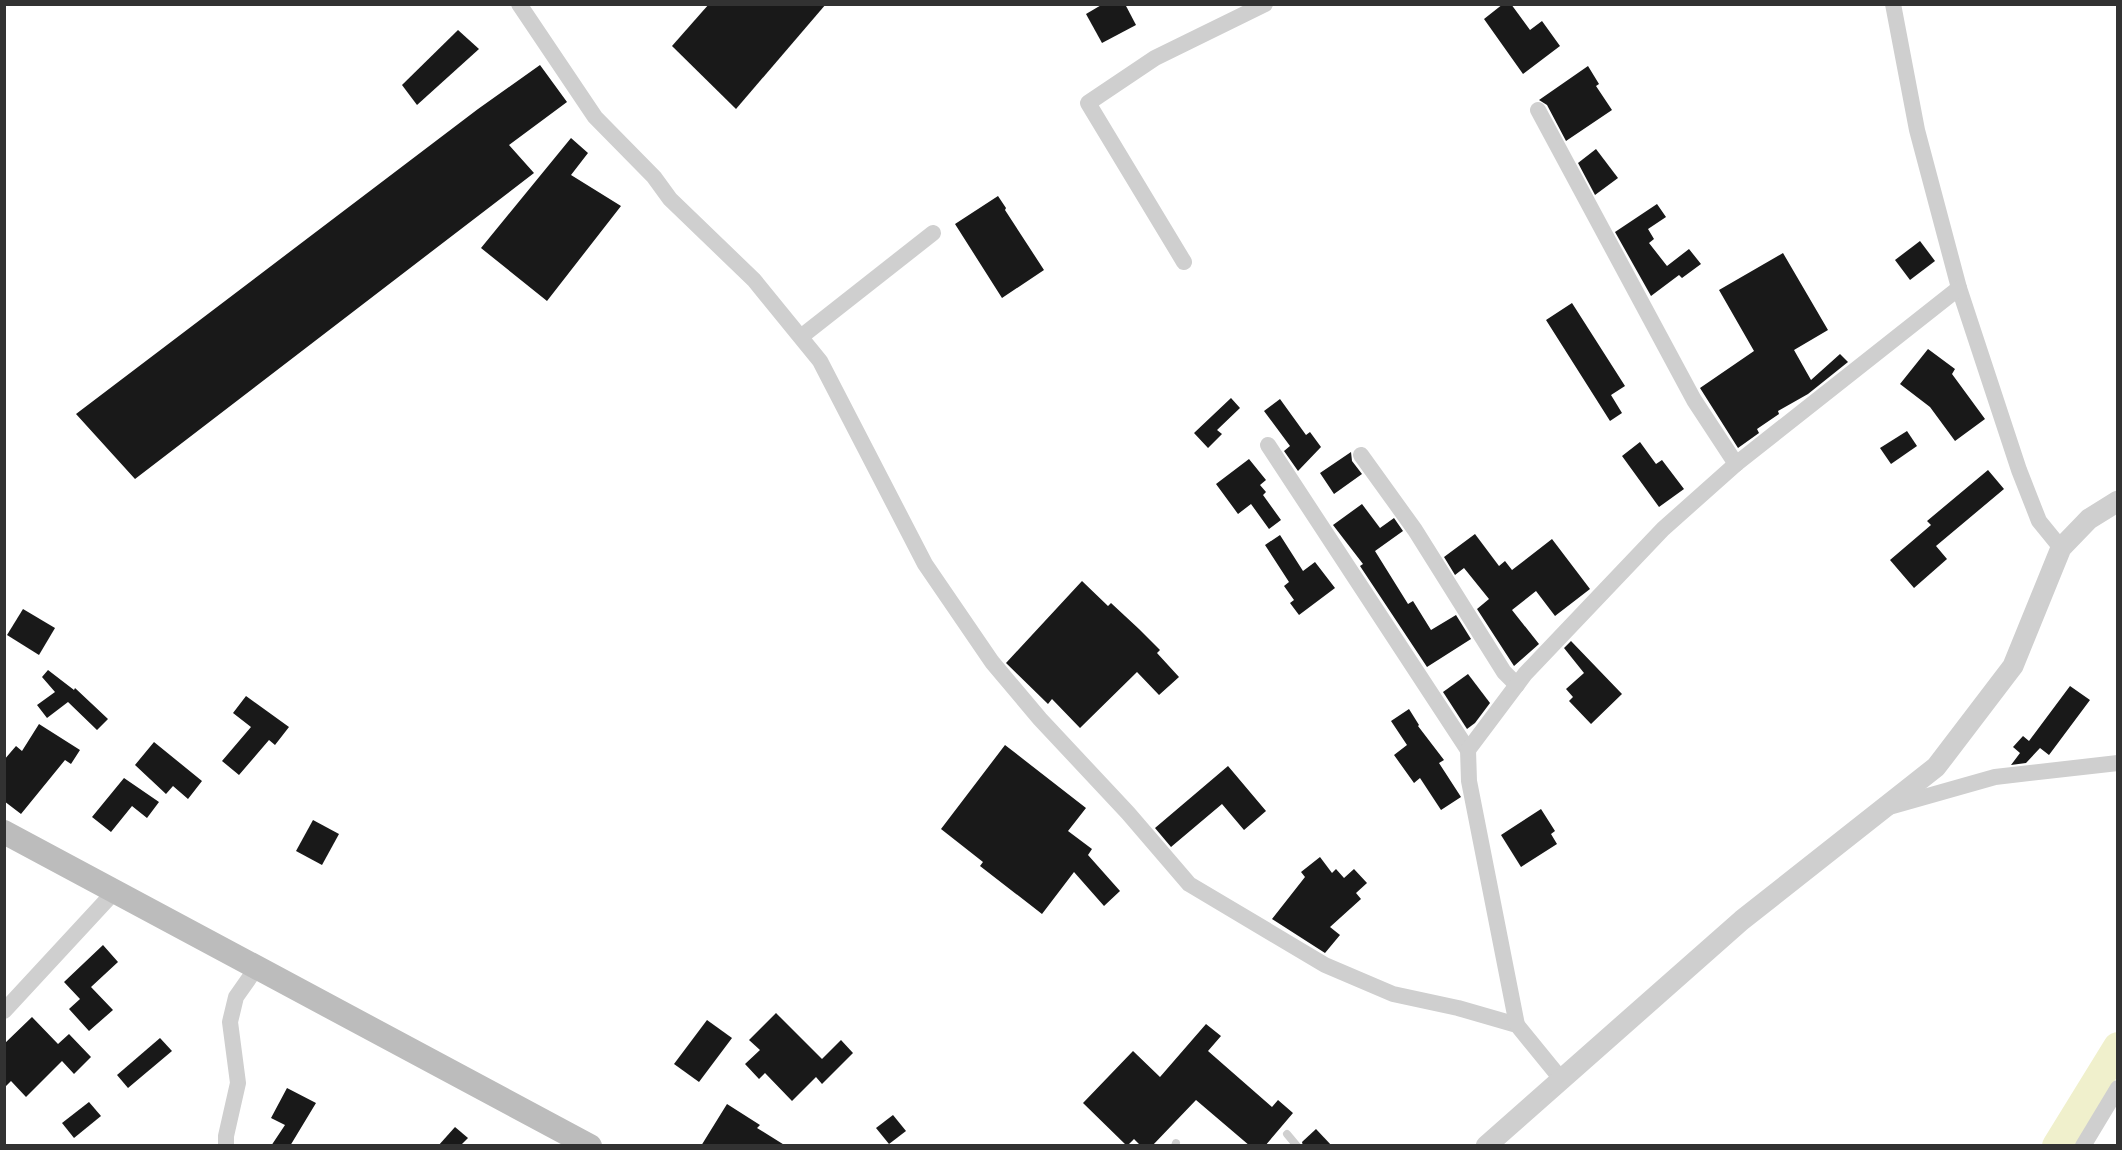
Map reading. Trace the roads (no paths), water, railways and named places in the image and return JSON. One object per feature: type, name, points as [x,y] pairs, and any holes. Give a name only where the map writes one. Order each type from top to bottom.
[{"type":"main road","points":[[4,831],[590,1146]]},
{"type":"street","points":[[519,4],[594,117],[654,177],[670,199],[754,280],[802,336],[820,361],[926,564],[992,662],[1040,719],[1128,813],[1189,884],[1325,965],[1393,994],[1458,1008],[1517,1025]]},
{"type":"street","points":[[1184,262],[1088,103],[1155,58],[1265,4]]},
{"type":"street","points":[[1893,4],[1917,130],[1959,288],[2019,470],[2039,521],[2061,548]]},
{"type":"street","points":[[1538,110],[1694,399],[1736,464]]},
{"type":"street","points":[[802,336],[933,233]]},
{"type":"street","points":[[1468,750],[1517,685],[1663,529],[1736,464],[1959,288]]},
{"type":"street","points":[[1268,445],[1468,750],[1469,781],[1517,1025],[1561,1079]]},
{"type":"street","points":[[1361,455],[1415,530],[1504,672],[1517,685]]},
{"type":"street","points":[[1486,1146],[1742,921],[1936,767],[2013,666],[2061,548],[2090,519],[2118,501]]},
{"type":"street","points":[[1882,809],[1995,777],[2118,763]]},
{"type":"street","points":[[4,1011],[116,890]]},
{"type":"street","points":[[226,1146],[226,1136],[238,1083],[230,1022],[236,997],[257,967]]},
{"type":"street","points":[[2083,1146],[2118,1088]]},
{"type":"lane","points":[[1287,1134],[1297,1146]]},
{"type":"waterway","points":[[2057,1146],[2118,1047]]}]
